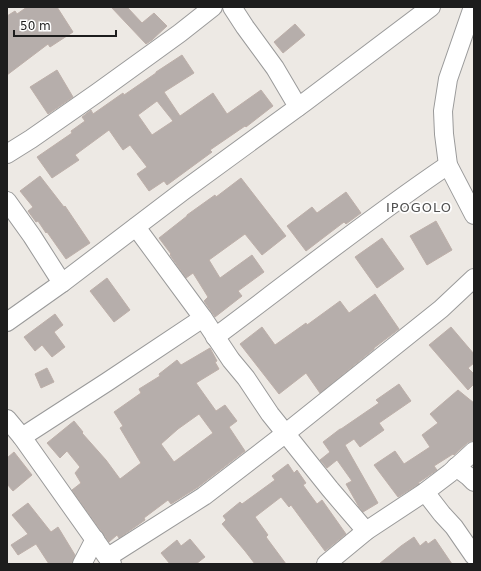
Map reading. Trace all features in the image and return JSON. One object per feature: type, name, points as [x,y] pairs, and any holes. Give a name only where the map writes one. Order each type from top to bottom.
[{"type":"street","points":[[7,154],[97,93],[213,7]]},
{"type":"street","points":[[232,7],[275,68],[298,107]]},
{"type":"street","points":[[7,322],[62,283],[182,191],[298,107],[431,7]]},
{"type":"street","points":[[473,7],[448,79],[443,111],[448,165],[474,215]]},
{"type":"street","points":[[215,337],[348,236],[448,165]]},
{"type":"street","points":[[7,201],[32,236],[62,283]]},
{"type":"street","points":[[136,227],[203,318],[231,360],[246,378],[270,414],[366,531]]},
{"type":"street","points":[[7,419],[110,560],[204,496],[286,433],[441,309],[474,278]]},
{"type":"street","points":[[22,438],[203,318]]},
{"type":"street","points":[[326,564],[366,531],[425,492],[472,455]]},
{"type":"street","points":[[456,467],[474,482]]},
{"type":"street","points":[[425,492],[454,527],[474,556]]},
{"type":"street","points":[[82,564],[95,539]]},
{"type":"building","points":[[27,7],[57,7],[73,32],[50,47],[48,44],[7,75],[7,16],[15,11],[17,14]]},
{"type":"building","points":[[111,7],[127,7],[142,23],[154,13],[167,26],[146,44]]},
{"type":"building","points":[[295,24],[305,35],[283,53],[274,42]]},
{"type":"building","points":[[182,55],[194,73],[164,92],[180,116],[213,93],[227,114],[261,90],[273,106],[246,127],[245,126],[210,150],[212,152],[167,185],[164,181],[149,191],[137,174],[147,167],[130,145],[123,150],[109,130],[75,155],[79,160],[52,178],[37,157],[72,133],[71,131],[85,121],[82,117],[91,110],[93,114],[123,93],[124,95]],"holes":[[[157,101],[173,121],[152,135],[138,115]]]},
{"type":"building","points":[[57,70],[73,97],[48,114],[30,87]]},
{"type":"building","points":[[40,176],[64,207],[65,206],[90,243],[66,259],[47,232],[46,233],[38,221],[36,222],[28,211],[33,207],[20,191]]},
{"type":"building","points":[[241,178],[286,236],[262,255],[245,234],[209,260],[220,278],[252,255],[264,272],[238,291],[242,296],[215,317],[204,301],[208,297],[193,273],[186,278],[159,238],[187,215],[215,195],[216,197]]},
{"type":"building","points":[[346,192],[361,213],[346,224],[344,222],[306,251],[287,226],[312,207],[317,213]]},
{"type":"building","points":[[436,221],[452,250],[427,265],[410,236]]},
{"type":"building","points":[[382,238],[404,269],[377,288],[355,257]]},
{"type":"building","points":[[107,278],[130,310],[114,322],[90,291]]},
{"type":"building","points":[[375,294],[399,329],[320,393],[306,373],[279,394],[240,344],[262,327],[275,345],[306,323],[307,325],[340,301],[349,313]]},
{"type":"building","points":[[55,314],[63,325],[54,332],[65,347],[52,357],[42,345],[35,351],[24,337]]},
{"type":"building","points":[[451,327],[474,354],[474,363],[468,368],[474,374],[474,384],[468,390],[429,345]]},
{"type":"building","points":[[210,348],[217,361],[215,362],[219,369],[196,383],[216,411],[225,405],[237,421],[229,427],[245,451],[198,487],[171,504],[168,500],[144,518],[145,520],[119,538],[117,535],[109,542],[72,490],[81,483],[75,473],[80,467],[67,451],[60,458],[47,443],[74,421],[120,479],[141,463],[120,428],[123,426],[114,412],[141,393],[139,389],[160,376],[159,374],[177,360],[181,365]],"holes":[[[199,414],[213,433],[174,462],[161,444],[178,429]]]},
{"type":"building","points":[[47,368],[54,382],[41,388],[35,374]]},
{"type":"building","points":[[399,384],[411,401],[379,423],[384,430],[360,447],[354,439],[345,445],[378,503],[363,512],[346,484],[352,481],[337,460],[327,468],[320,460],[330,452],[323,442],[379,403],[376,400]]},
{"type":"building","points":[[458,390],[474,403],[474,441],[467,443],[454,455],[453,454],[434,466],[437,470],[418,483],[419,484],[398,497],[374,465],[395,451],[404,464],[430,447],[422,435],[438,423],[430,414]]},
{"type":"building","points":[[14,452],[32,475],[13,491],[7,484],[7,458]]},
{"type":"building","points":[[288,464],[294,473],[297,470],[306,483],[303,485],[317,504],[322,500],[346,534],[325,551],[291,505],[289,507],[281,497],[255,517],[268,535],[266,537],[286,564],[255,564],[222,524],[226,520],[223,516],[240,502],[242,504],[275,480],[272,476]]},
{"type":"building","points":[[28,503],[51,532],[58,527],[75,555],[72,562],[69,564],[49,564],[36,544],[18,555],[11,545],[28,534],[12,515]]},
{"type":"building","points":[[414,537],[420,546],[426,541],[428,544],[435,539],[452,564],[379,564]]},
{"type":"building","points":[[190,539],[205,557],[196,564],[170,564],[161,553],[177,540],[181,546]]},
{"type":"district","name":"IPOGOLO","points":[[419,207]]}]
